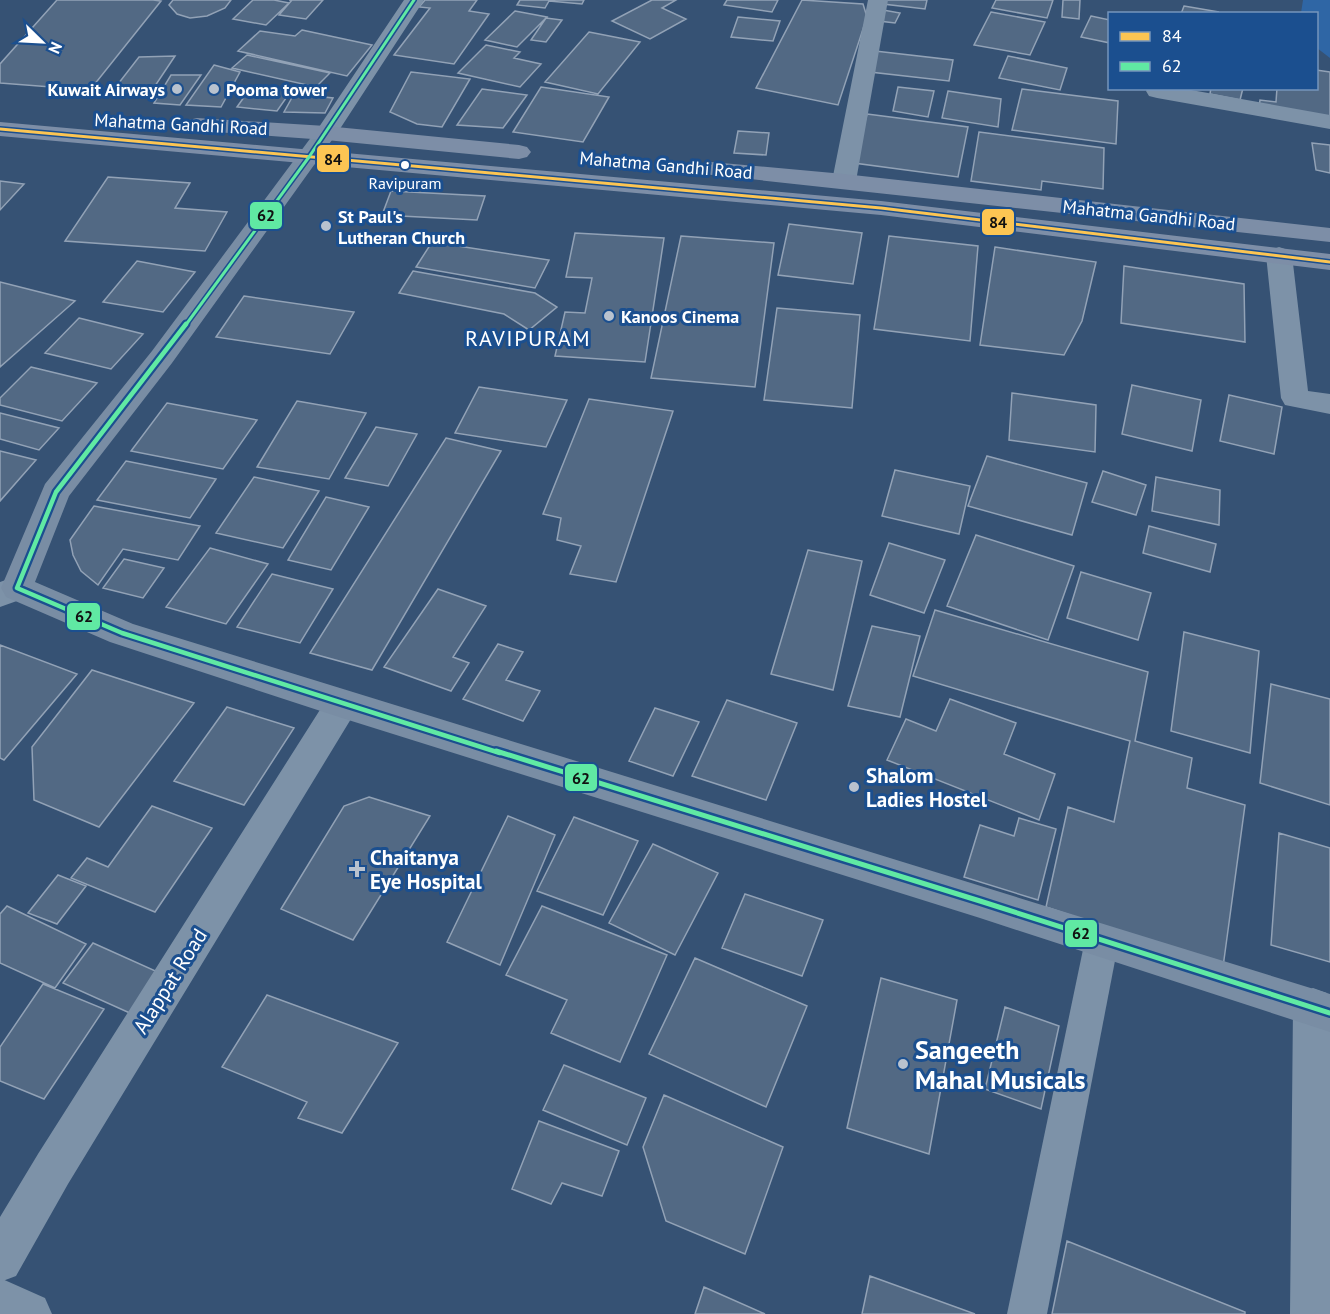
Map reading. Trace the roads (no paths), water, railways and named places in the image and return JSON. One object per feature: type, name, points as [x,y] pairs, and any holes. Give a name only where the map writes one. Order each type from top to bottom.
[{"type":"main road","name":"Mahatma Gandhi Road","points":[[0,111],[881,208],[1330,262]]},
{"type":"main road","name":"Mahatma Gandhi Road","points":[[0,129],[537,154]]},
{"type":"main road","points":[[317,145],[162,357],[56,492],[8,591],[122,633],[342,704],[1321,1010]]},
{"type":"main road","name":"Mahatma Gandhi Road","points":[[690,168],[844,181],[1330,235]]},
{"type":"street","points":[[317,145],[414,0]]},
{"type":"street","points":[[844,181],[878,0]]},
{"type":"street","points":[[1157,91],[1330,122]]},
{"type":"street","points":[[1279,255],[1295,398],[1330,404]]},
{"type":"street","name":"Alappat Road","points":[[0,1260],[53,1169],[342,704]]},
{"type":"street","points":[[1313,1314],[1321,1010]]},
{"type":"street","points":[[0,1301],[29,1314]]},
{"type":"lane","points":[[1027,1314],[1102,940]]},
{"type":"place","name":"Kuwait Airways","points":[[177,89]]},
{"type":"place","name":"Pooma tower","points":[[214,89]]},
{"type":"place","name":"Ravipuram","points":[[405,165]]},
{"type":"place","name":"St Paul's Lutheran Church","points":[[326,226]]},
{"type":"place","name":"Kanoos Cinema","points":[[609,316]]},
{"type":"place","name":"Shalom Ladies Hostel","points":[[854,787]]},
{"type":"place","name":"Chaitanya Eye Hospital","points":[[357,869]]},
{"type":"place","name":"Sangeeth Mahal Musicals","points":[[903,1064]]},
{"type":"district","name":"RAVIPURAM","points":[[528,338]]}]
